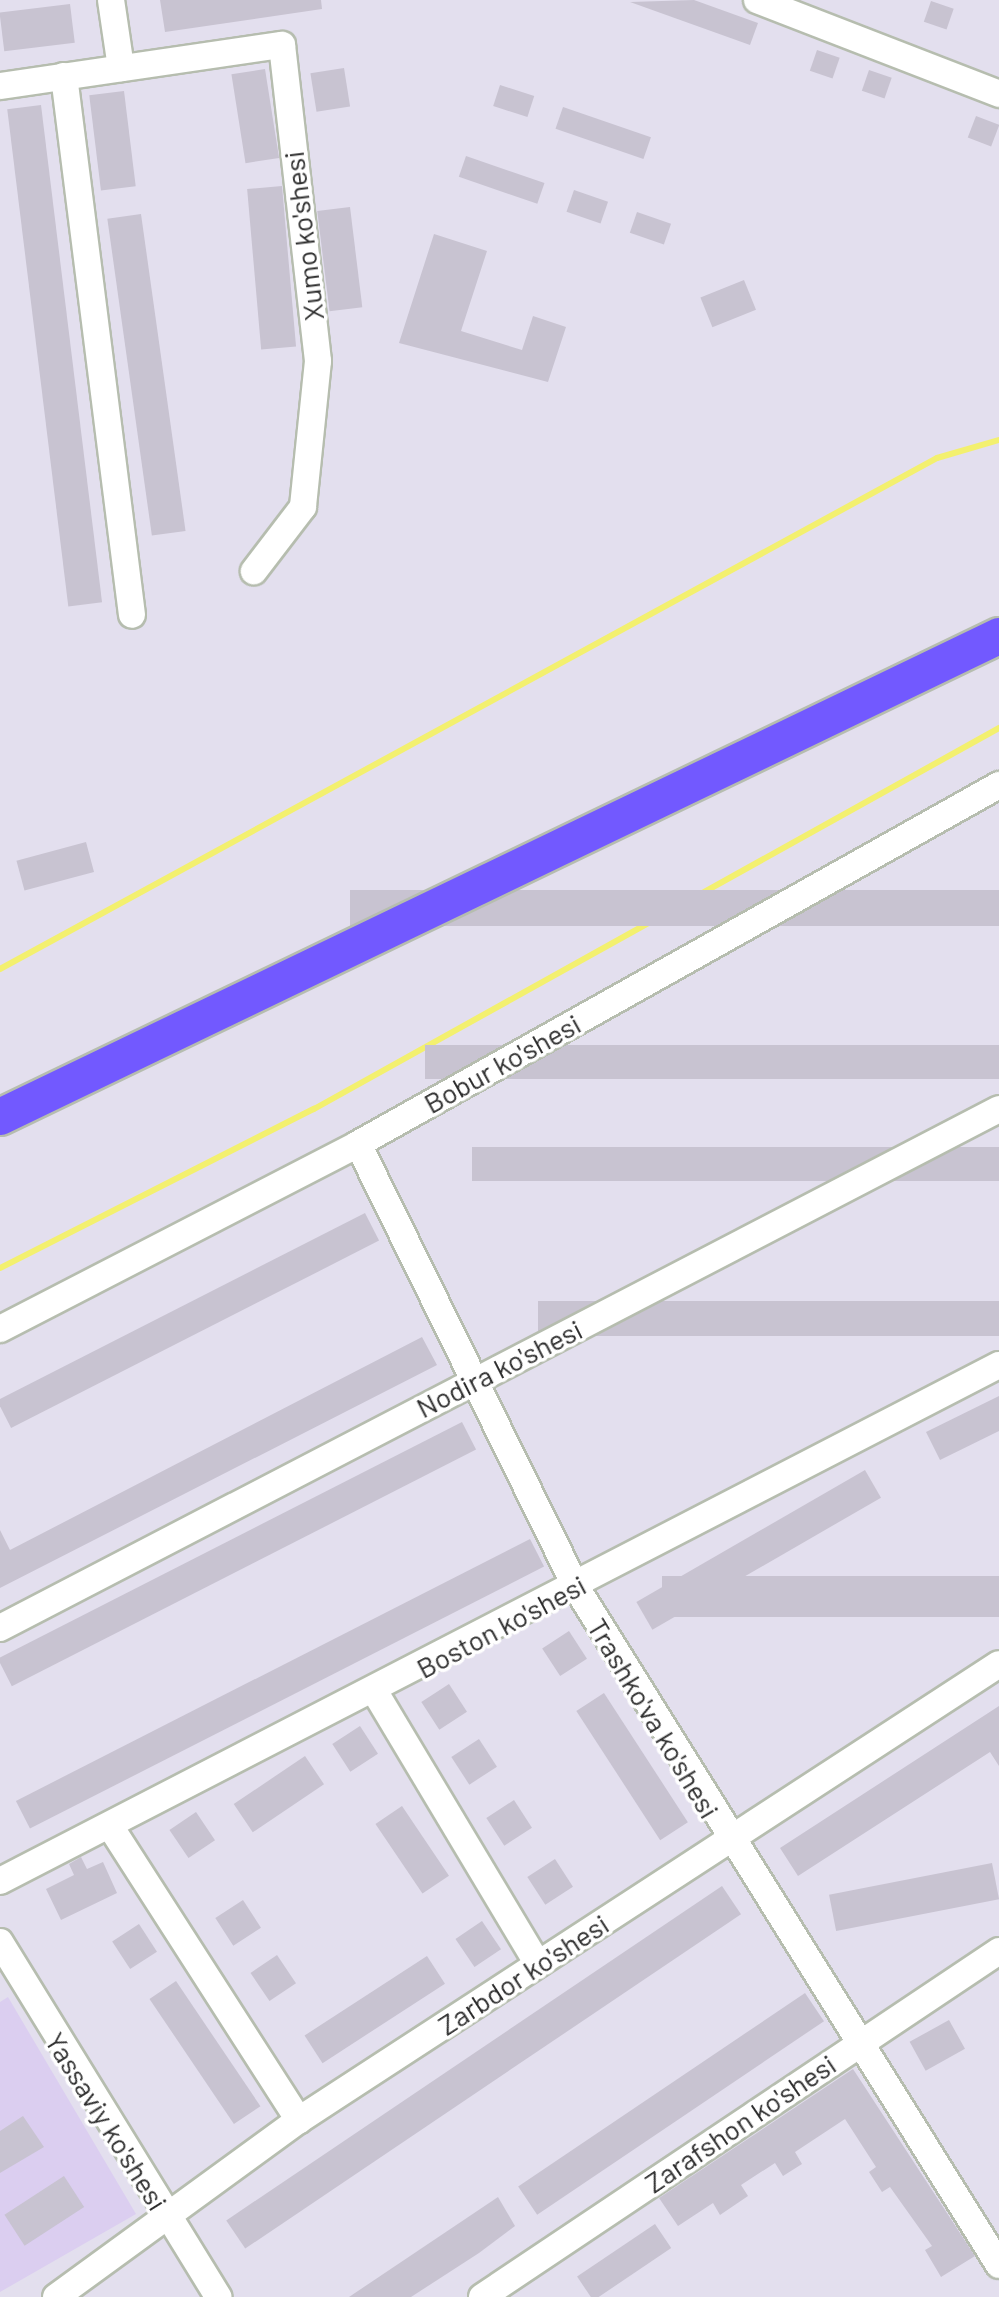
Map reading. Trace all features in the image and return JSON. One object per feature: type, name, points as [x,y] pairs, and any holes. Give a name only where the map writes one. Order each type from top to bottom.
[{"type":"highway","points":[[0,1117],[999,636]]},
{"type":"street","points":[[111,0],[121,68]]},
{"type":"street","points":[[757,0],[999,94]]},
{"type":"street","name":"Xumo ko'shesi","points":[[0,86],[282,45],[318,361],[303,507],[254,571]]},
{"type":"street","points":[[64,76],[132,615]]},
{"type":"street","name":"Bobur ko'shesi","points":[[0,1329],[358,1144],[999,785]]},
{"type":"street","name":"Nodira ko'shesi","points":[[0,1628],[999,1109]]},
{"type":"street","name":"Trashko'va ko'shesi","points":[[358,1144],[576,1587],[728,1840],[999,2265]]},
{"type":"street","name":"Boston ko'shesi","points":[[0,1881],[375,1692],[999,1365]]},
{"type":"street","name":"Zarbdor ko'shesi","points":[[56,2297],[299,2120],[999,1664]]},
{"type":"street","points":[[375,1692],[538,1964]]},
{"type":"street","points":[[110,1826],[299,2120]]},
{"type":"street","name":"Yassaviy ko'shesi","points":[[0,1942],[218,2297]]},
{"type":"street","name":"Zarafshon ko'shesi","points":[[482,2297],[999,1951]]},
{"type":"shaded area","points":[[8,1997],[136,2214],[0,2292],[0,2002]]},
{"type":"building","points":[[160,0],[321,0],[322,9],[165,32]]},
{"type":"building","points":[[694,0],[758,23],[750,45],[630,2]]},
{"type":"building","points":[[931,1],[954,9],[947,30],[924,22]]},
{"type":"building","points":[[70,4],[75,43],[4,51],[0,13]]},
{"type":"building","points":[[817,50],[840,58],[833,79],[810,71]]},
{"type":"building","points":[[344,68],[350,107],[317,112],[310,73]]},
{"type":"building","points":[[265,69],[279,158],[245,163],[231,74]]},
{"type":"building","points":[[869,70],[892,78],[885,99],[862,91]]},
{"type":"building","points":[[500,85],[534,96],[527,117],[493,106]]},
{"type":"building","points":[[124,91],[136,186],[101,191],[89,95]]},
{"type":"building","points":[[41,105],[102,602],[68,606],[7,109]]},
{"type":"building","points":[[563,107],[651,137],[643,159],[556,129]]},
{"type":"building","points":[[976,116],[999,125],[991,146],[968,137]]},
{"type":"building","points":[[466,156],[544,183],[537,204],[459,177]]},
{"type":"building","points":[[282,186],[296,346],[261,349],[247,189]]},
{"type":"building","points":[[574,190],[608,202],[601,223],[567,212]]},
{"type":"building","points":[[350,207],[362,307],[330,311],[317,211]]},
{"type":"building","points":[[637,212],[671,224],[664,245],[630,233]]},
{"type":"building","points":[[141,214],[186,531],[152,536],[107,219]]},
{"type":"building","points":[[434,234],[487,251],[461,331],[522,350],[533,316],[566,327],[548,382],[399,343]]},
{"type":"building","points":[[744,280],[756,310],[712,327],[700,298]]},
{"type":"building","points":[[86,842],[94,872],[24,891],[16,861]]},
{"type":"building","points":[[350,890],[999,890],[999,926],[350,926]]},
{"type":"building","points":[[425,1045],[999,1045],[999,1079],[425,1079]]},
{"type":"building","points":[[472,1147],[999,1147],[999,1181],[472,1181]]},
{"type":"building","points":[[365,1213],[379,1241],[11,1428],[0,1406],[0,1399]]},
{"type":"building","points":[[538,1301],[999,1301],[999,1336],[538,1336]]},
{"type":"building","points":[[422,1337],[437,1365],[0,1588],[0,1530],[10,1550]]},
{"type":"building","points":[[999,1396],[999,1431],[940,1460],[926,1432]]},
{"type":"building","points":[[462,1422],[476,1450],[12,1686],[0,1657]]},
{"type":"building","points":[[865,1470],[881,1498],[652,1630],[636,1602]]},
{"type":"building","points":[[530,1539],[544,1567],[30,1829],[16,1801]]},
{"type":"building","points":[[662,1576],[999,1576],[999,1617],[662,1617]]},
{"type":"building","points":[[569,1631],[587,1659],[560,1676],[542,1648]]},
{"type":"building","points":[[449,1684],[467,1712],[439,1730],[421,1702]]},
{"type":"building","points":[[604,1693],[688,1822],[660,1840],[576,1711]]},
{"type":"building","points":[[999,1706],[999,1766],[990,1752],[798,1876],[780,1848]]},
{"type":"building","points":[[360,1726],[378,1754],[350,1772],[332,1744]]},
{"type":"building","points":[[479,1739],[497,1767],[469,1785],[451,1757]]},
{"type":"building","points":[[305,1756],[324,1784],[253,1832],[234,1804]]},
{"type":"building","points":[[514,1800],[532,1828],[504,1846],[486,1818]]},
{"type":"building","points":[[402,1806],[449,1876],[422,1894],[375,1824]]},
{"type":"building","points":[[196,1812],[215,1840],[188,1858],[169,1830]]},
{"type":"building","points":[[81,1857],[87,1869],[103,1862],[117,1893],[61,1920],[46,1889],[74,1875],[69,1864]]},
{"type":"building","points":[[555,1859],[573,1887],[545,1905],[527,1877]]},
{"type":"building","points":[[992,1863],[999,1899],[836,1931],[829,1895]]},
{"type":"building","points":[[722,1886],[741,1914],[245,2249],[226,2220]]},
{"type":"building","points":[[243,1900],[261,1928],[233,1946],[215,1918]]},
{"type":"building","points":[[482,1921],[501,1949],[474,1967],[455,1939]]},
{"type":"building","points":[[139,1924],[157,1952],[130,1969],[112,1941]]},
{"type":"building","points":[[277,1955],[296,1983],[269,2001],[250,1973]]},
{"type":"building","points":[[427,1956],[445,1984],[323,2063],[305,2036]]},
{"type":"building","points":[[176,1981],[260,2106],[234,2124],[149,1999]]},
{"type":"building","points":[[805,1993],[824,2021],[537,2215],[518,2186]]},
{"type":"building","points":[[949,2020],[965,2049],[926,2071],[910,2042]]},
{"type":"building","points":[[853,2069],[975,2256],[941,2277],[925,2250],[932,2246],[890,2187],[882,2192],[869,2172],[876,2167],[845,2119],[795,2152],[802,2164],[783,2176],[775,2163],[741,2185],[748,2196],[720,2215],[713,2203],[678,2226],[659,2198]]},
{"type":"building","points":[[23,2116],[44,2147],[0,2173],[0,2131]]},
{"type":"building","points":[[64,2176],[84,2207],[25,2246],[4,2215]]},
{"type":"building","points":[[498,2197],[515,2226],[479,2253],[411,2297],[349,2297]]},
{"type":"building","points":[[655,2224],[671,2248],[599,2297],[591,2297],[577,2277]]},
{"type":"waterway","points":[[0,969],[937,458],[999,440]]},
{"type":"waterway","points":[[0,1268],[314,1109],[999,728]]}]
